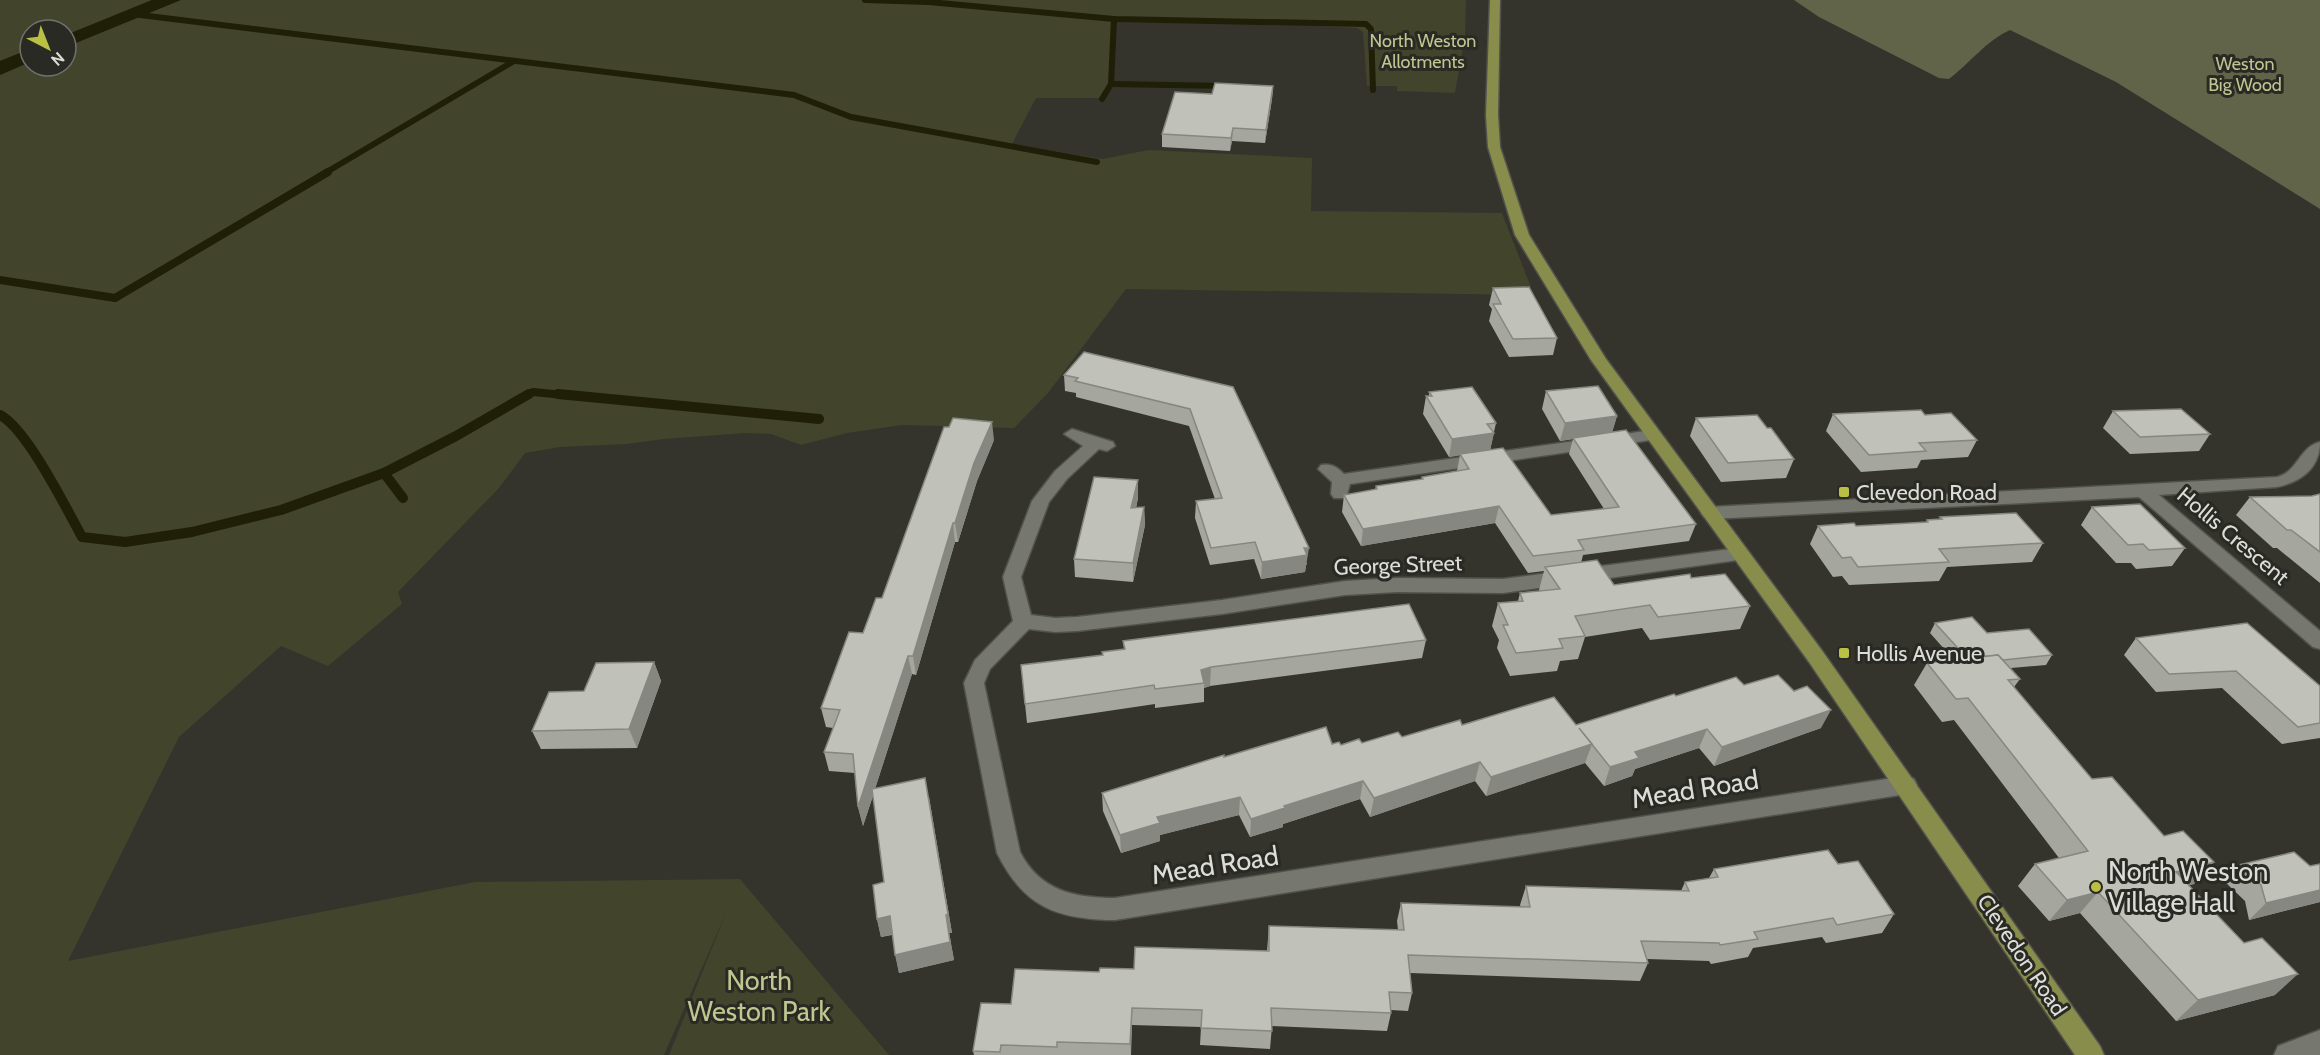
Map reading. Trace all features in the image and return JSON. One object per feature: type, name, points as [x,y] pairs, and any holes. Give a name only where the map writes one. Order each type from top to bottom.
[{"type":"main road","name":"Clevedon Road","points":[[1495,0],[1492,115],[1494,147],[1522,235],[1599,360],[1738,554],[1816,657],[2091,1055]]},
{"type":"street","points":[[1023,621],[1012,577],[1041,501],[1061,475],[1101,445],[1072,434]]},
{"type":"street","points":[[1336,481],[1652,435]]},
{"type":"street","points":[[1710,513],[2143,491],[2289,480],[2297,475],[2315,450],[2320,447]]},
{"type":"street","name":"Hollis Crescent","points":[[2143,491],[2320,642]]},
{"type":"street","name":"George Street","points":[[1023,621],[1055,625],[1083,624],[1365,586],[1503,585],[1738,554]]},
{"type":"street","name":"Mead Road","points":[[1023,621],[982,665],[975,678],[974,689],[1012,862],[1038,890],[1053,900],[1071,907],[1115,909],[1906,785]]},
{"type":"street","points":[[2287,1055],[2320,1043]]},
{"type":"green space","points":[[0,0],[152,0],[78,30],[78,18],[18,18],[18,54],[0,61]]},
{"type":"green space","points":[[180,0],[1466,0],[1465,36],[1455,93],[1397,91],[1397,86],[1367,86],[1363,32],[1357,28],[1114,22],[1111,84],[1103,98],[1036,98],[1012,144],[1102,159],[1149,150],[1312,158],[1311,211],[1502,213],[1534,295],[1126,289],[1048,393],[1014,428],[902,425],[847,433],[801,445],[771,434],[745,433],[626,444],[560,447],[525,453],[499,488],[398,592],[402,604],[328,666],[281,646],[179,737],[68,961],[475,882],[740,879],[889,1055],[669,1055],[726,913],[664,1055],[0,1055],[0,75],[18,67],[18,78],[78,78],[78,42]]},
{"type":"green space","name":"Weston Big Wood","points":[[1794,0],[2320,0],[2320,209],[2116,82],[2010,30],[1986,46],[1949,79],[1939,78],[1819,17]]},
{"type":"shaded area","points":[[152,0],[181,0],[78,42],[78,30]]},
{"type":"shaded area","points":[[18,54],[18,67],[0,75],[0,61]]},
{"type":"building","points":[[1215,83],[1273,86],[1266,130],[1233,128],[1231,138],[1162,134],[1175,92],[1212,94]]},
{"type":"building","points":[[1529,287],[1557,338],[1513,339],[1493,304],[1501,304],[1493,288]]},
{"type":"building","points":[[1084,352],[1233,387],[1309,548],[1304,548],[1307,555],[1262,562],[1255,542],[1211,548],[1196,501],[1222,498],[1190,409],[1075,381],[1078,378],[1064,375]]},
{"type":"building","points":[[1598,386],[1617,416],[1565,423],[1546,391]]},
{"type":"building","points":[[1472,387],[1496,423],[1487,424],[1494,433],[1452,439],[1426,396],[1432,396],[1429,392]]},
{"type":"building","points":[[2181,409],[2210,434],[2140,437],[2113,411]]},
{"type":"building","points":[[1921,410],[1925,415],[1951,413],[1977,440],[1919,443],[1926,451],[1869,455],[1833,414]]},
{"type":"building","points":[[1757,415],[1767,428],[1771,428],[1794,459],[1728,463],[1696,418]]},
{"type":"building","points":[[953,418],[992,422],[974,463],[955,523],[953,523],[913,656],[908,656],[858,807],[853,754],[824,752],[840,710],[821,708],[849,632],[863,633],[876,598],[882,598],[944,427],[949,427]]},
{"type":"building","points":[[1626,430],[1696,524],[1578,540],[1584,550],[1533,556],[1499,506],[1363,529],[1344,495],[1377,489],[1376,486],[1469,469],[1460,454],[1503,448],[1551,515],[1619,507],[1573,438]]},
{"type":"building","points":[[1094,477],[1138,480],[1131,508],[1144,507],[1133,563],[1074,559]]},
{"type":"building","points":[[2320,494],[2320,552],[2291,530],[2287,530],[2250,497],[2312,496]]},
{"type":"building","points":[[2140,504],[2185,548],[2149,550],[2143,544],[2128,545],[2092,507]]},
{"type":"building","points":[[2016,513],[2043,543],[1939,549],[1949,562],[1858,567],[1851,557],[1842,558],[1818,526],[1928,522],[1927,520],[1942,519],[1940,517]]},
{"type":"building","points":[[1597,560],[1614,585],[1690,574],[1691,578],[1725,574],[1750,606],[1658,617],[1650,605],[1575,616],[1585,636],[1559,639],[1563,648],[1516,653],[1503,625],[1508,625],[1498,603],[1523,601],[1520,593],[1560,589],[1545,567]]},
{"type":"building","points":[[1409,604],[1426,640],[1211,667],[1201,670],[1204,683],[1155,689],[1154,685],[1025,704],[1021,665],[1103,655],[1102,652],[1125,649],[1123,641]]},
{"type":"building","points":[[1972,617],[1987,633],[2029,629],[2052,655],[2003,660],[1998,655],[1967,658],[1935,623]]},
{"type":"building","points":[[2247,623],[2320,686],[2320,723],[2298,727],[2236,671],[2169,674],[2136,638]]},
{"type":"building","points":[[1998,655],[2020,679],[2008,680],[2092,779],[2112,777],[2164,836],[2183,831],[2214,862],[2176,872],[2244,943],[2262,938],[2298,974],[2198,1000],[2098,892],[2067,900],[2035,864],[2088,851],[1968,698],[1956,699],[1927,663]]},
{"type":"building","points":[[654,662],[629,729],[532,731],[549,692],[584,691],[596,663]]},
{"type":"building","points":[[1778,675],[1794,691],[1807,686],[1831,710],[1722,747],[1707,729],[1635,752],[1639,758],[1610,767],[1592,744],[1491,777],[1480,762],[1374,798],[1363,781],[1251,819],[1240,797],[1157,817],[1160,823],[1120,835],[1102,793],[1224,755],[1224,757],[1326,727],[1332,744],[1339,742],[1341,745],[1359,739],[1362,743],[1398,732],[1402,737],[1460,720],[1462,725],[1554,697],[1576,725],[1736,677],[1744,685]]},
{"type":"building","points":[[925,778],[948,914],[946,915],[950,942],[895,955],[890,916],[877,919],[873,885],[884,882],[872,789]]},
{"type":"building","points":[[1828,850],[1838,864],[1858,861],[1894,914],[1837,925],[1833,918],[1754,932],[1758,939],[1720,945],[1719,943],[1641,941],[1648,963],[1408,955],[1412,993],[1389,992],[1391,1013],[1271,1008],[1272,1031],[1201,1028],[1202,1010],[1132,1008],[1130,1044],[1057,1042],[1057,1047],[1001,1045],[1000,1052],[973,1051],[981,1003],[1011,1004],[1015,969],[1099,972],[1100,968],[1134,969],[1135,947],[1269,951],[1269,926],[1404,930],[1401,903],[1530,907],[1526,886],[1689,891],[1685,882],[1718,877],[1714,869]]},
{"type":"building","points":[[2294,852],[2310,866],[2320,864],[2320,890],[2266,903],[2261,885],[2239,865]]},
{"type":"waterway","points":[[865,0],[929,2],[1114,19]]},
{"type":"waterway","points":[[132,14],[794,95],[851,117],[1097,162]]},
{"type":"waterway","points":[[1111,84],[1114,19]]},
{"type":"waterway","points":[[1114,19],[1366,24],[1371,29],[1373,90]]},
{"type":"waterway","points":[[325,173],[514,61]]},
{"type":"waterway","points":[[1102,99],[1111,84]]},
{"type":"waterway","points":[[1111,84],[1228,86]]},
{"type":"waterway","points":[[0,280],[115,298],[328,172]]},
{"type":"waterway","points":[[526,396],[533,392],[574,396]]},
{"type":"waterway","points":[[384,473],[456,436],[529,394]]},
{"type":"waterway","points":[[558,394],[819,419]]},
{"type":"waterway","points":[[0,415],[11,423],[34,452],[82,537],[125,542],[192,532],[281,510],[384,473]]},
{"type":"waterway","points":[[384,473],[403,498]]},
{"type":"place","name":"Clevedon Road","points":[[1844,492]]},
{"type":"place","name":"Hollis Avenue","points":[[1844,653]]},
{"type":"place","name":"North Weston Village Hall","points":[[2096,887]]},
{"type":"park label","name":"North Weston Allotments","points":[[1423,51]]},
{"type":"park label","name":"North Weston Park","points":[[759,996]]}]
